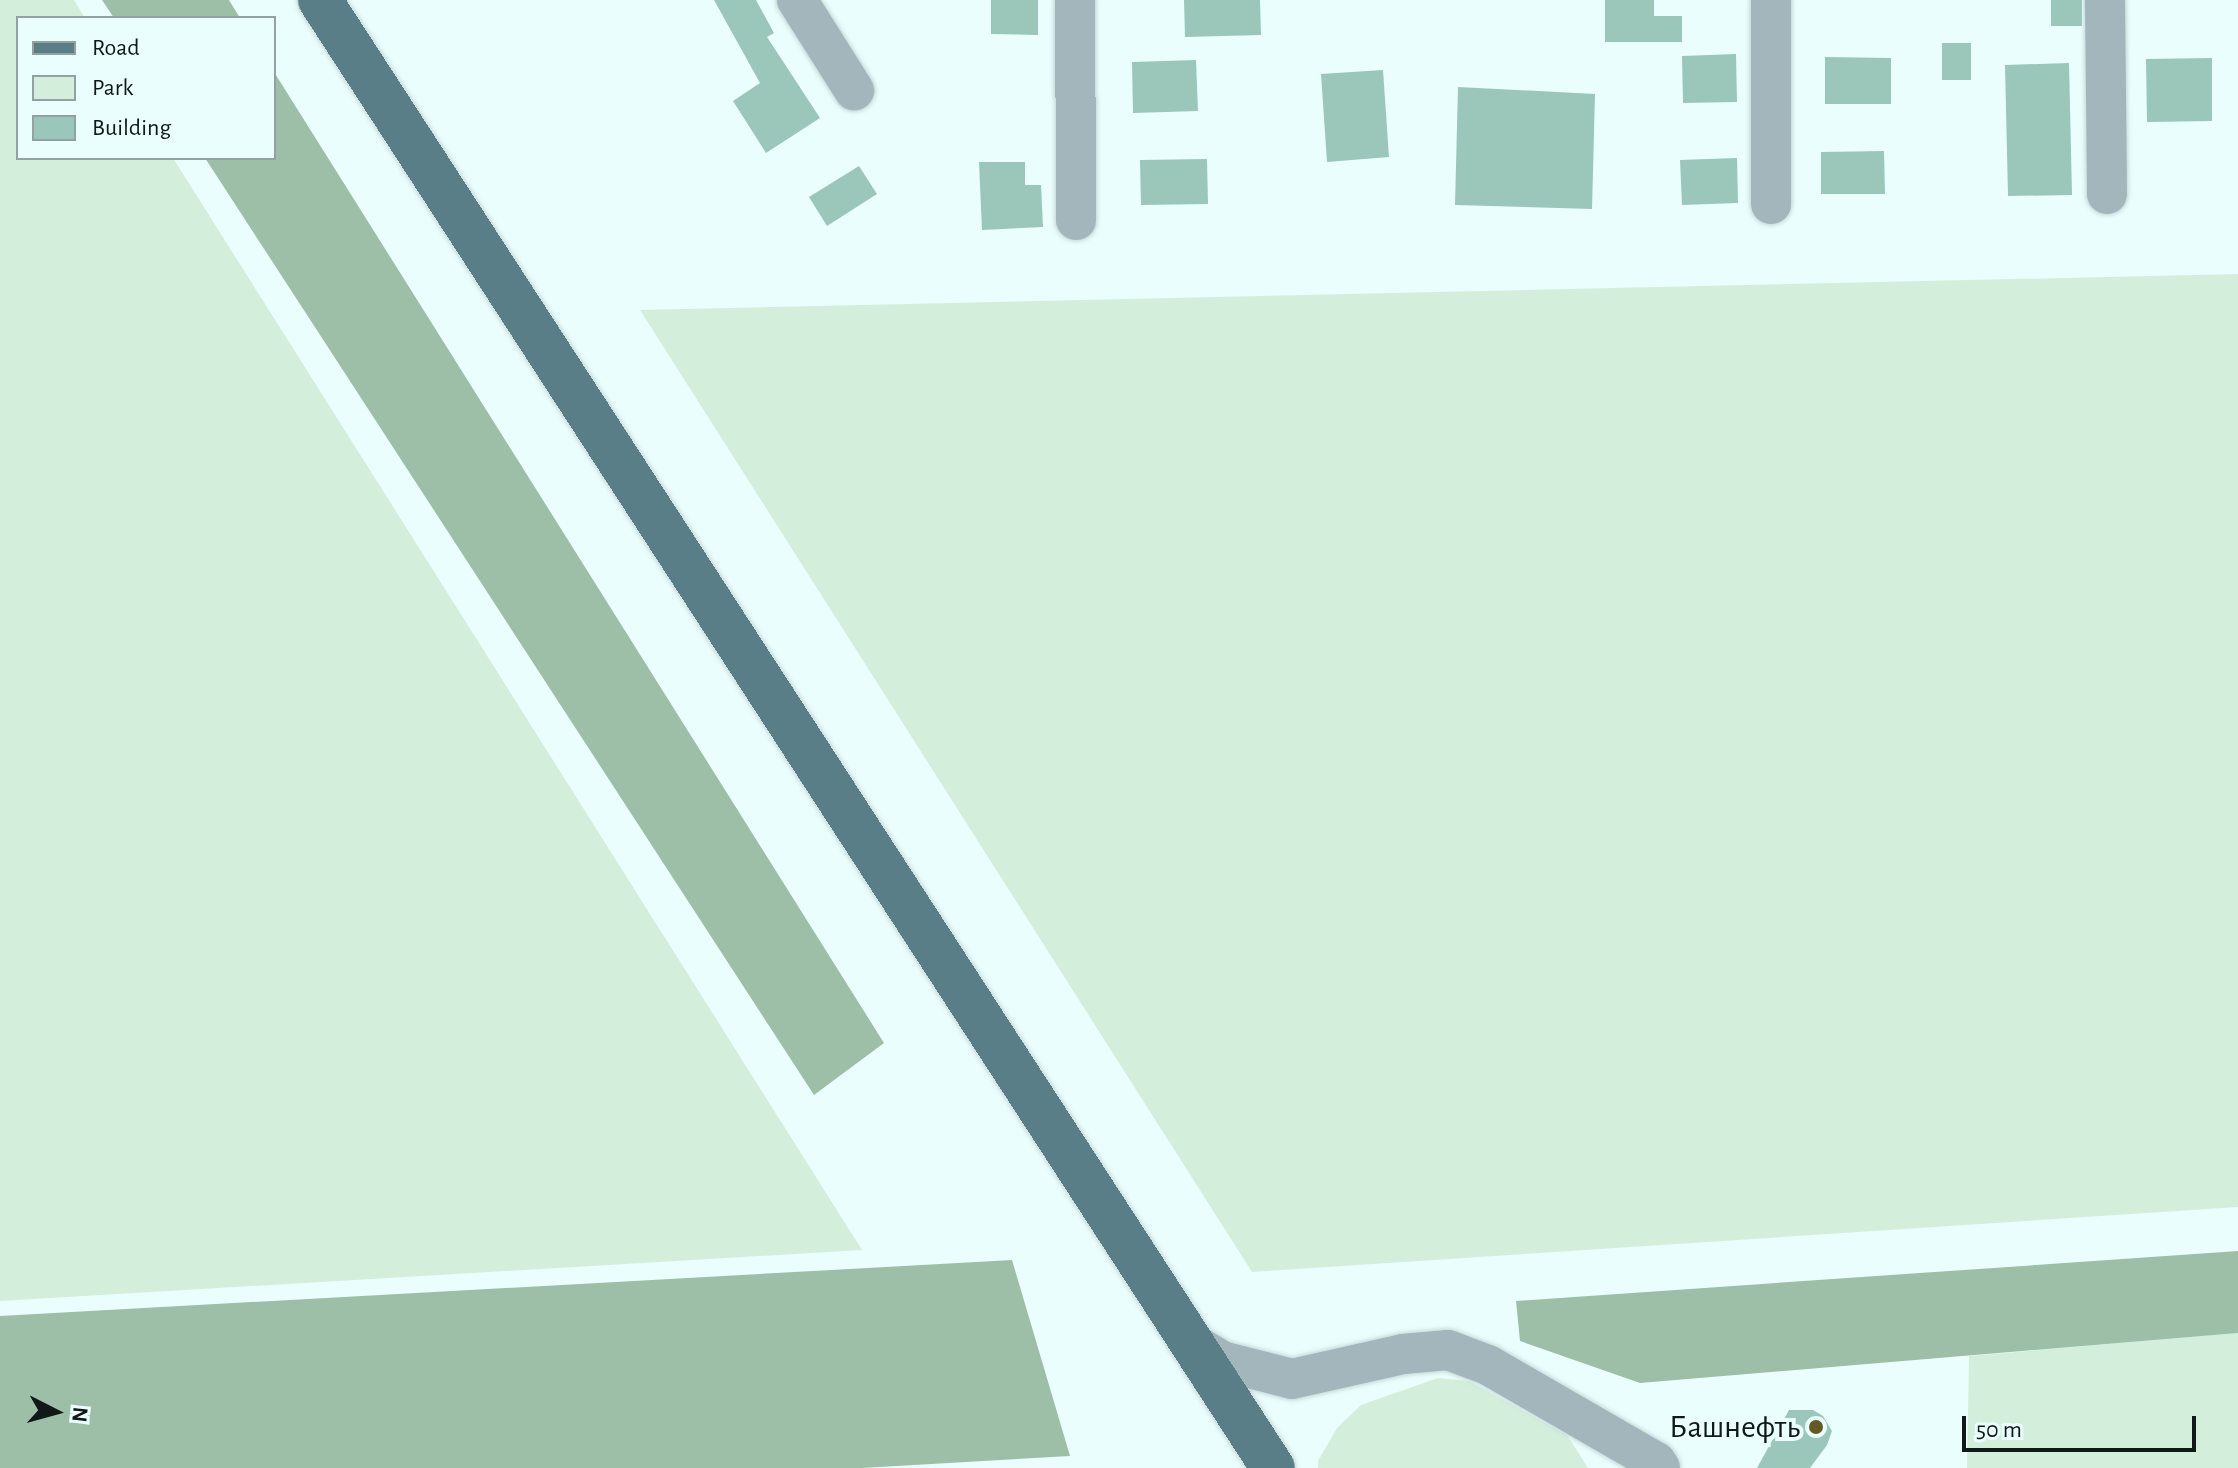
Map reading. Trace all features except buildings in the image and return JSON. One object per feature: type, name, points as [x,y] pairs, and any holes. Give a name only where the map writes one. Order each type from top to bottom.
[{"type":"main road","points":[[320,0],[751,664],[1207,1352],[1292,1468]]},
{"type":"main road","points":[[1207,1352],[1273,1468]]},
{"type":"street","points":[[797,0],[854,90]]},
{"type":"street","points":[[1075,0],[1076,220]]},
{"type":"street","points":[[1771,0],[1771,204]]},
{"type":"street","points":[[2105,0],[2107,194]]},
{"type":"street","points":[[1207,1352],[1292,1379],[1403,1354],[1448,1350],[1488,1365],[1656,1462],[1660,1468]]},
{"type":"green space","points":[[0,0],[74,0],[84,16],[16,16],[16,160],[174,160],[862,1250],[0,1301]]},
{"type":"green space","points":[[102,0],[229,0],[239,16],[113,16]]},
{"type":"green space","points":[[276,75],[884,1043],[814,1095],[206,160],[276,160]]},
{"type":"green space","points":[[2238,274],[2238,1207],[1252,1272],[640,310]]},
{"type":"green space","points":[[2238,1251],[2238,1333],[1640,1383],[1520,1341],[1516,1301]]},
{"type":"green space","points":[[1012,1260],[1070,1456],[862,1468],[0,1468],[0,1316]]},
{"type":"green space","points":[[2238,1333],[2238,1468],[1967,1468],[1969,1356]]},
{"type":"green space","points":[[1438,1378],[1469,1381],[1567,1435],[1588,1468],[1318,1468],[1318,1461],[1337,1428],[1361,1405]]},
{"type":"place","name":"Башнефть","points":[[1816,1427]]}]
